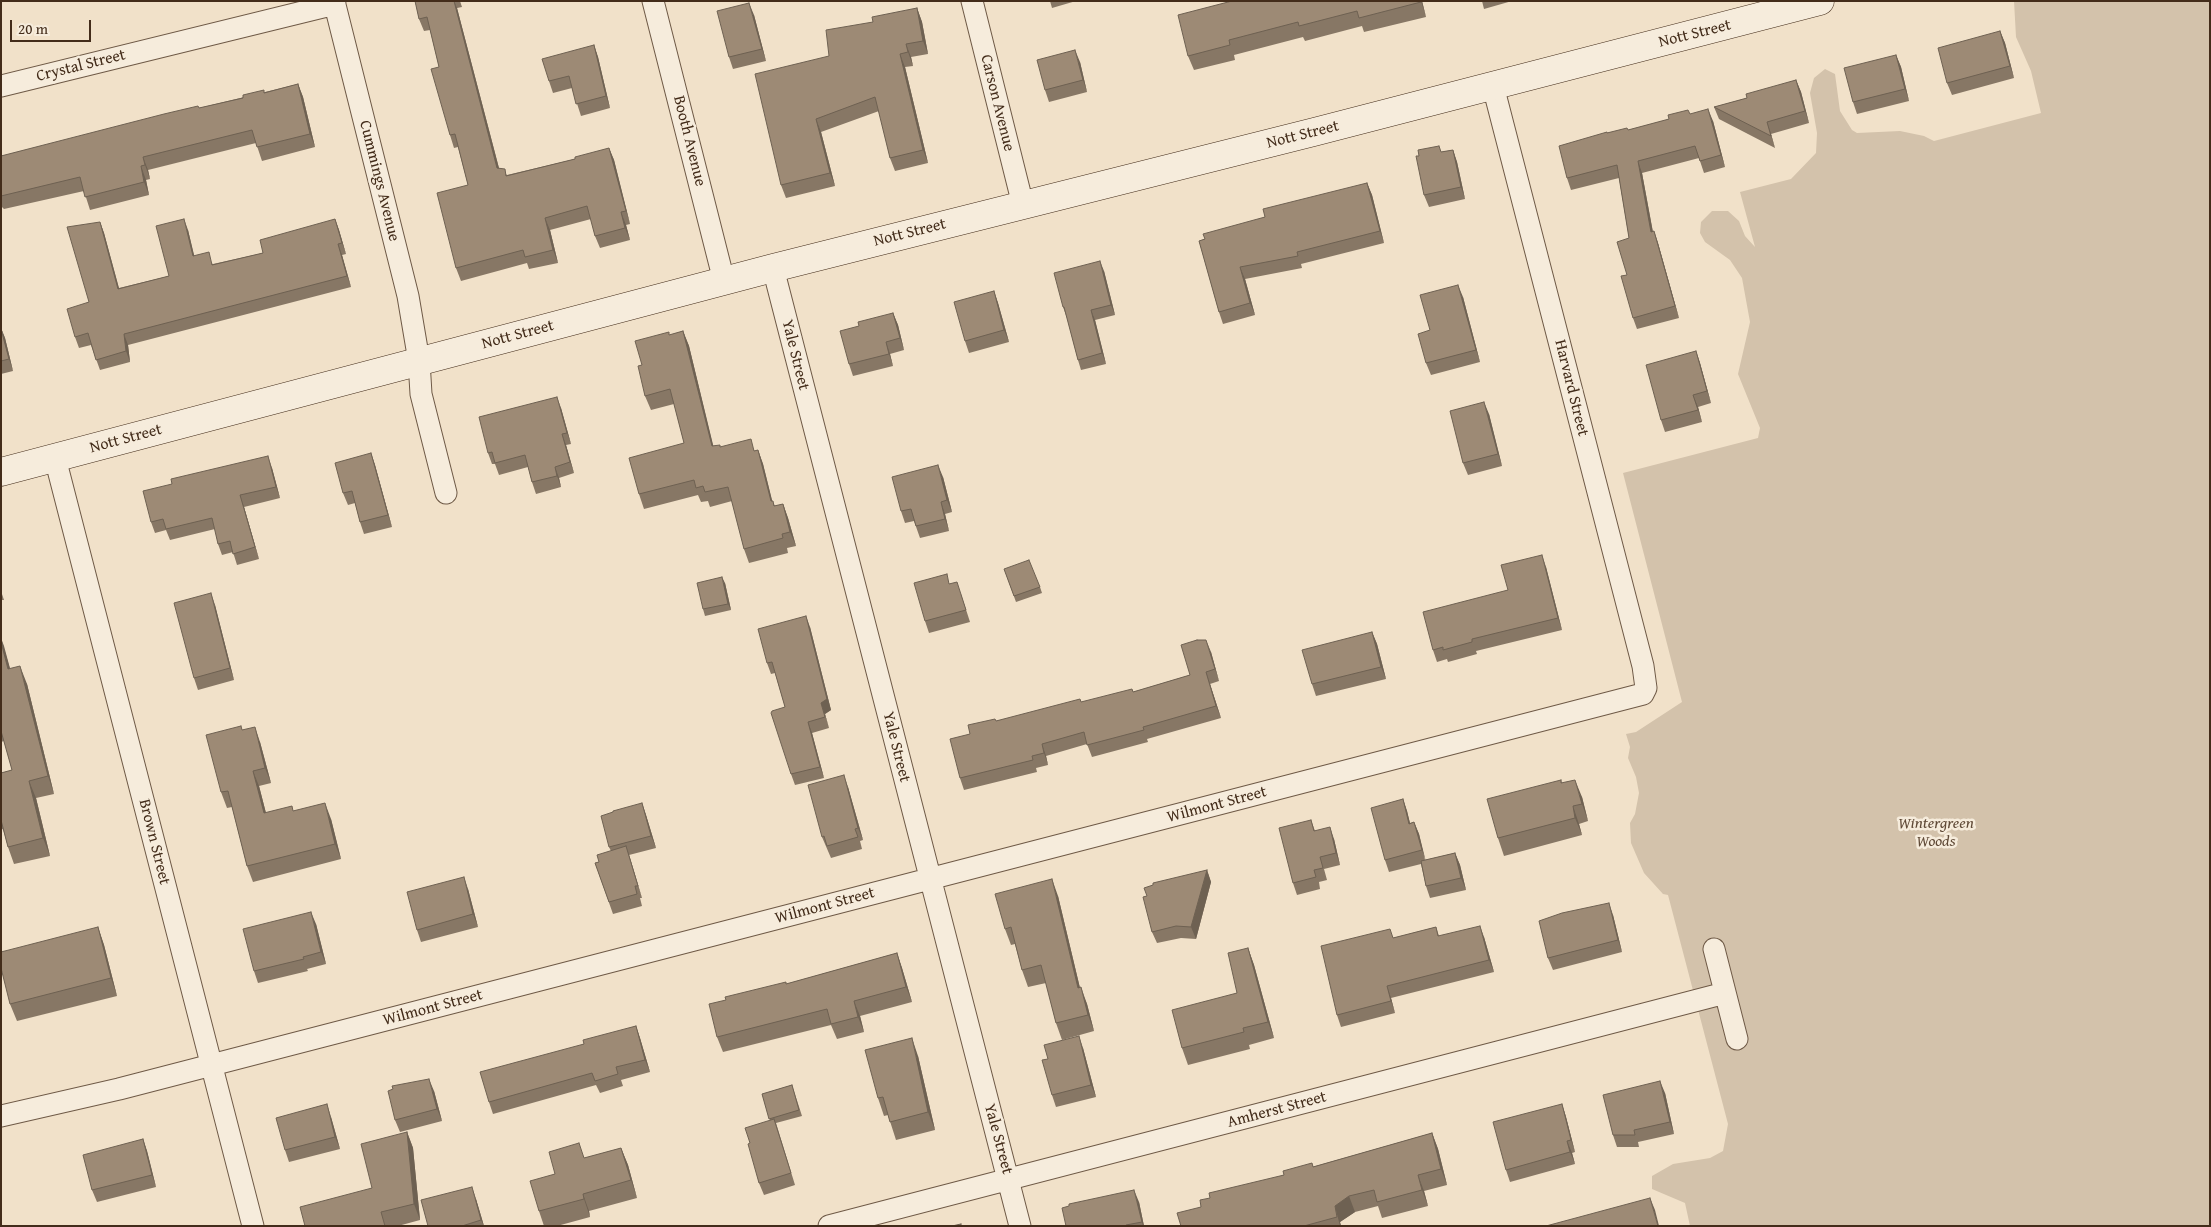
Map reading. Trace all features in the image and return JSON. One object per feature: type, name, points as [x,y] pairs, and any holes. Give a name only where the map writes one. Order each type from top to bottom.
[{"type":"street","name":"Booth Avenue","points":[[654,1],[724,281]]},
{"type":"street","name":"Carson Avenue","points":[[972,1],[1022,205]]},
{"type":"street","name":"Nott Street","points":[[1,472],[773,268],[1493,86],[1820,1]]},
{"type":"street","name":"Crystal Street","points":[[1,86],[335,3]]},
{"type":"street","name":"Cummings Avenue","points":[[335,3],[408,296],[419,361],[423,403],[446,493]]},
{"type":"street","name":"Harvard Street","points":[[1493,86],[1646,678],[1646,690]]},
{"type":"street","name":"Yale Street","points":[[773,268],[1020,1226]]},
{"type":"street","name":"Brown Street","points":[[55,458],[253,1226]]},
{"type":"street","name":"Wilmont Street","points":[[1,1116],[84,1098],[1640,696],[1646,690]]},
{"type":"street","points":[[1714,949],[1737,1039]]},
{"type":"street","name":"Amherst Street","points":[[829,1226],[1725,993]]},
{"type":"green space","name":"Wintergreen Woods","points":[[2014,1],[2210,1],[2210,1226],[1690,1226],[1685,1203],[1652,1189],[1652,1176],[1673,1164],[1710,1158],[1723,1151],[1728,1124],[1668,895],[1663,894],[1644,873],[1631,843],[1630,823],[1635,814],[1639,793],[1636,777],[1628,758],[1630,747],[1626,734],[1636,732],[1682,702],[1623,473],[1758,438],[1760,428],[1738,374],[1750,322],[1742,278],[1730,260],[1705,242],[1700,233],[1701,222],[1712,211],[1728,211],[1739,221],[1745,236],[1755,247],[1740,192],[1791,179],[1816,153],[1817,133],[1810,93],[1814,78],[1825,69],[1835,74],[1840,111],[1852,130],[1857,133],[1900,131],[1924,136],[1934,141],[2041,113],[2031,71],[2016,37]]},
{"type":"building","points":[[415,1],[454,1],[497,168],[505,169],[506,176],[575,159],[575,157],[609,148],[626,211],[621,212],[625,228],[595,236],[587,206],[545,218],[553,250],[525,257],[523,250],[456,268],[437,193],[468,185],[455,134],[450,135],[431,69],[439,67],[427,17],[419,19]]},
{"type":"building","points":[[1232,1],[1421,2],[1359,18],[1357,11],[1299,26],[1298,22],[1229,40],[1230,45],[1188,56],[1178,15]]},
{"type":"building","points":[[749,3],[762,49],[729,57],[717,11]]},
{"type":"building","points":[[917,8],[923,41],[906,44],[908,52],[900,54],[923,150],[890,158],[875,97],[816,119],[830,173],[781,185],[755,74],[829,56],[826,30],[873,22],[872,17]]},
{"type":"building","points":[[2000,31],[2010,66],[1947,83],[1938,48]]},
{"type":"building","points":[[594,45],[606,96],[576,104],[569,76],[549,81],[542,59]]},
{"type":"building","points":[[1075,50],[1083,80],[1045,90],[1037,60]]},
{"type":"building","points":[[1896,55],[1905,89],[1853,102],[1844,68]]},
{"type":"building","points":[[1796,80],[1805,111],[1767,122],[1771,136],[1714,107],[1747,98],[1746,94]]},
{"type":"building","points":[[298,84],[310,134],[257,147],[252,130],[143,157],[145,165],[141,166],[144,182],[85,197],[80,177],[1,196],[1,156],[164,114],[198,106],[199,108],[243,98],[243,95],[264,90],[264,93]]},
{"type":"building","points":[[1708,109],[1721,155],[1700,161],[1695,146],[1638,161],[1651,232],[1654,231],[1675,306],[1633,318],[1621,276],[1627,275],[1617,242],[1629,238],[1617,165],[1567,178],[1559,146],[1607,132],[1627,128],[1628,130],[1669,119],[1668,115],[1688,110],[1690,114]]},
{"type":"building","points":[[1439,146],[1441,152],[1453,150],[1461,187],[1424,195],[1416,156],[1419,156],[1418,150]]},
{"type":"building","points":[[1367,183],[1380,231],[1297,252],[1298,256],[1240,267],[1250,303],[1219,312],[1199,241],[1205,239],[1203,234],[1265,217],[1263,209]]},
{"type":"building","points":[[184,219],[193,256],[209,252],[212,265],[263,253],[260,240],[335,219],[342,243],[338,244],[347,276],[124,334],[126,351],[96,360],[88,333],[75,337],[67,309],[89,302],[67,227],[100,222],[118,289],[169,276],[156,226]]},
{"type":"building","points":[[1100,261],[1111,305],[1091,310],[1102,353],[1078,360],[1054,273]]},
{"type":"building","points":[[1458,285],[1476,350],[1426,363],[1418,334],[1430,330],[1420,295]]},
{"type":"building","points":[[994,291],[1004,330],[965,341],[954,302]]},
{"type":"building","points":[[893,313],[900,338],[886,342],[889,354],[849,364],[840,331],[859,326],[858,322]]},
{"type":"building","points":[[1,329],[9,359],[1,361]]},
{"type":"building","points":[[683,331],[712,446],[720,445],[720,447],[751,439],[754,451],[758,450],[771,501],[773,501],[774,506],[783,504],[790,532],[782,534],[783,538],[744,549],[728,487],[705,492],[703,486],[696,488],[694,480],[639,494],[629,458],[684,443],[670,389],[645,396],[638,366],[642,365],[635,341],[669,332],[669,335]]},
{"type":"building","points":[[1696,351],[1707,391],[1693,395],[1698,410],[1661,420],[1646,365]]},
{"type":"building","points":[[557,397],[567,433],[562,434],[570,462],[555,467],[557,476],[532,482],[525,455],[495,463],[492,452],[488,453],[479,417]]},
{"type":"building","points":[[1484,402],[1498,454],[1463,463],[1450,411]]},
{"type":"building","points":[[371,453],[388,515],[360,522],[352,491],[343,493],[335,463]]},
{"type":"building","points":[[268,456],[276,487],[240,495],[255,547],[233,554],[230,541],[218,544],[212,518],[166,529],[163,519],[151,522],[143,491],[172,484],[171,479]]},
{"type":"building","points":[[938,465],[947,500],[941,502],[945,519],[916,526],[911,509],[901,511],[892,477]]},
{"type":"building","points":[[1542,555],[1558,618],[1472,639],[1472,642],[1443,650],[1443,647],[1433,650],[1423,612],[1508,590],[1501,565]]},
{"type":"building","points":[[1029,560],[1040,587],[1014,596],[1004,569]]},
{"type":"building","points":[[947,574],[949,584],[957,582],[966,610],[925,621],[914,583]]},
{"type":"building","points":[[722,577],[728,604],[703,609],[697,583]]},
{"type":"building","points":[[211,593],[230,668],[194,678],[174,603]]},
{"type":"building","points":[[806,616],[827,699],[821,703],[825,717],[808,722],[820,767],[791,774],[771,713],[785,707],[772,662],[767,663],[758,629]]},
{"type":"building","points":[[1372,632],[1381,667],[1312,684],[1302,650]]},
{"type":"building","points":[[1197,640],[1206,640],[1215,669],[1206,672],[1216,706],[1143,727],[1144,730],[1087,745],[1084,732],[1042,744],[1044,753],[1032,756],[1033,760],[960,778],[950,739],[970,734],[968,725],[995,719],[996,721],[1080,699],[1081,702],[1132,689],[1133,692],[1190,675],[1181,645]]},
{"type":"building","points":[[1,642],[8,669],[20,666],[48,776],[29,781],[43,838],[8,847],[1,820],[1,773],[12,770],[1,731]]},
{"type":"building","points":[[241,726],[242,730],[255,727],[265,768],[253,771],[264,813],[292,806],[293,811],[325,803],[335,844],[247,866],[228,791],[221,792],[206,735]]},
{"type":"building","points":[[844,775],[858,828],[855,829],[858,837],[827,846],[824,836],[822,837],[808,785]]},
{"type":"building","points":[[1561,780],[1561,783],[1575,780],[1582,804],[1573,806],[1575,818],[1498,838],[1487,799]]},
{"type":"building","points":[[1403,799],[1409,824],[1414,822],[1422,850],[1385,860],[1371,808]]},
{"type":"building","points":[[642,803],[651,836],[609,847],[601,816]]},
{"type":"building","points":[[1311,820],[1314,831],[1330,827],[1336,853],[1320,857],[1323,868],[1314,870],[1316,877],[1293,883],[1279,828]]},
{"type":"building","points":[[626,846],[638,886],[635,886],[637,894],[609,902],[595,863],[599,862],[597,855]]},
{"type":"building","points":[[1455,853],[1461,878],[1426,886],[1421,861]]},
{"type":"building","points":[[1207,870],[1191,927],[1176,926],[1152,932],[1143,897],[1147,896],[1144,888],[1153,885],[1153,883]]},
{"type":"building","points":[[464,877],[473,914],[417,930],[407,892]]},
{"type":"building","points":[[1052,879],[1078,988],[1081,987],[1088,1015],[1056,1023],[1041,965],[1022,970],[1011,927],[1005,929],[995,894]]},
{"type":"building","points":[[1609,903],[1618,940],[1548,958],[1539,921],[1562,913]]},
{"type":"building","points":[[311,912],[321,952],[303,957],[304,959],[254,971],[243,929]]},
{"type":"building","points":[[1480,926],[1489,960],[1387,986],[1391,1001],[1337,1015],[1321,946],[1390,929],[1393,938],[1436,927],[1438,936]]},
{"type":"building","points":[[98,927],[111,978],[10,1004],[1,968],[1,952]]},
{"type":"building","points":[[1248,948],[1268,1022],[1243,1028],[1244,1032],[1182,1048],[1172,1010],[1237,993],[1228,953]]},
{"type":"building","points":[[897,953],[906,987],[854,1001],[858,1017],[831,1024],[827,1009],[717,1037],[709,1004],[726,1000],[725,997],[786,982],[786,984]]},
{"type":"building","points":[[636,1026],[645,1060],[616,1067],[618,1074],[595,1081],[592,1073],[489,1102],[480,1072],[584,1044],[583,1040]]},
{"type":"building","points":[[1079,1036],[1091,1085],[1052,1095],[1042,1060],[1048,1059],[1044,1045]]},
{"type":"building","points":[[912,1038],[928,1112],[890,1122],[883,1097],[878,1098],[865,1050]]},
{"type":"building","points":[[429,1079],[437,1109],[395,1120],[388,1091],[393,1089],[392,1086]]},
{"type":"building","points":[[1660,1081],[1670,1122],[1634,1130],[1635,1135],[1613,1135],[1603,1095]]},
{"type":"building","points":[[792,1085],[799,1110],[769,1119],[762,1094]]},
{"type":"building","points":[[327,1104],[335,1137],[285,1150],[276,1118]]},
{"type":"building","points":[[1562,1104],[1571,1140],[1567,1141],[1570,1152],[1506,1170],[1493,1122]]},
{"type":"building","points":[[774,1119],[791,1173],[759,1183],[745,1128]]},
{"type":"building","points":[[407,1132],[414,1204],[381,1212],[385,1226],[305,1226],[300,1207],[372,1188],[361,1144]]},
{"type":"building","points":[[1432,1133],[1441,1169],[1418,1175],[1422,1190],[1377,1202],[1374,1190],[1349,1196],[1335,1206],[1337,1217],[1304,1226],[1181,1226],[1177,1213],[1201,1207],[1200,1200],[1210,1198],[1209,1193],[1284,1175],[1283,1171],[1312,1163],[1313,1167]]},
{"type":"building","points":[[143,1139],[152,1175],[92,1190],[83,1155]]},
{"type":"building","points":[[579,1143],[584,1158],[621,1148],[631,1180],[583,1194],[584,1199],[539,1211],[530,1181],[555,1174],[549,1152]]},
{"type":"building","points":[[472,1187],[481,1220],[462,1226],[428,1226],[421,1200]]},
{"type":"building","points":[[1134,1190],[1142,1222],[1126,1226],[1066,1226],[1062,1208],[1069,1206],[1069,1204]]},
{"type":"building","points":[[1650,1198],[1658,1226],[1546,1226]]}]
